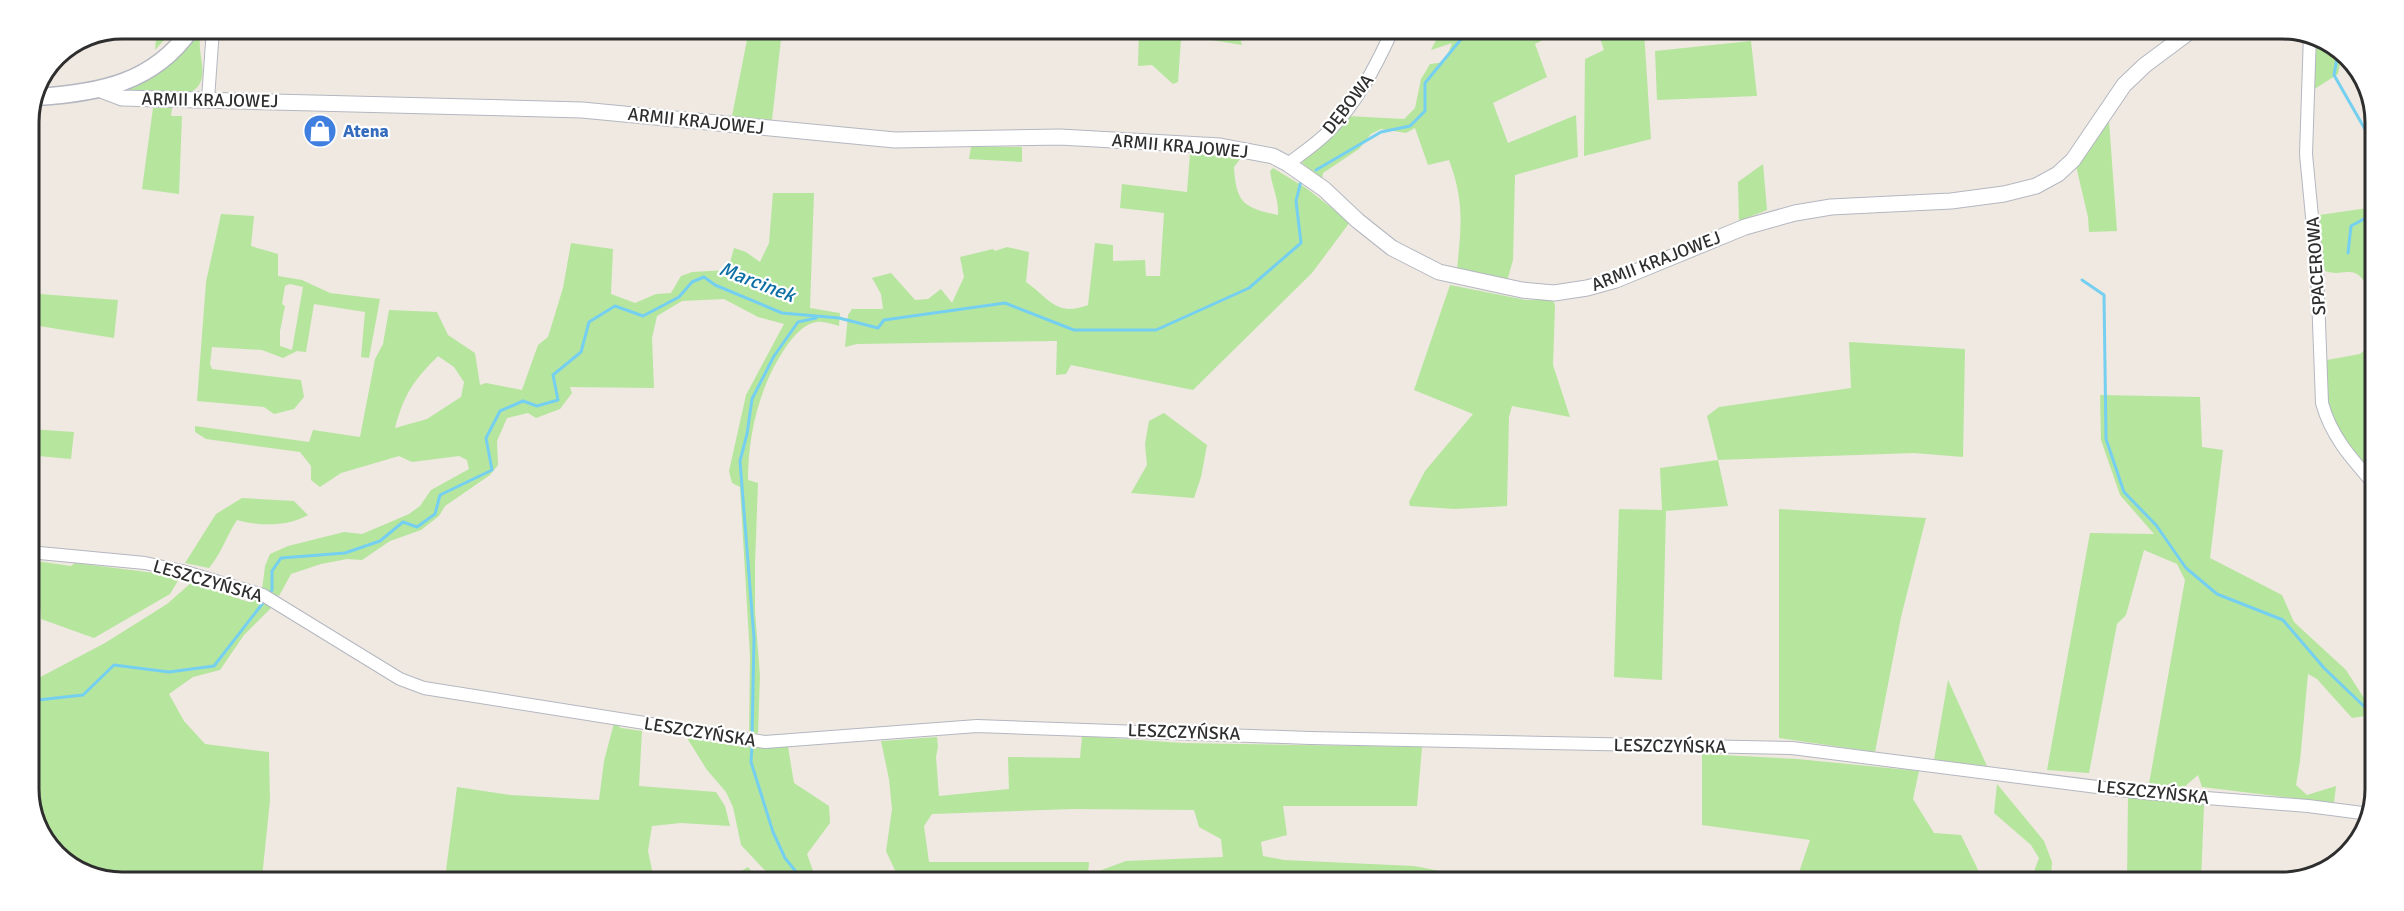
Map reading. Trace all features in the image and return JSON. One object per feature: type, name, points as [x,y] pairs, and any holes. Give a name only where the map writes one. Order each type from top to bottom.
[{"type":"main road","points":[[43,97],[80,94],[123,83],[152,68],[182,39]]},
{"type":"street","points":[[208,99],[212,39]]},
{"type":"street","name":"DĘBOWA","points":[[1288,164],[1327,134],[1355,100],[1375,68],[1389,39]]},
{"type":"street","name":"ARMII KRAJOWEJ","points":[[101,90],[122,98],[582,110],[896,140],[1060,137],[1228,147],[1273,156],[1288,164],[1324,189],[1358,221],[1392,248],[1439,272],[1522,290],[1554,293],[1575,291],[1616,280],[1745,227],[1795,213],[1831,207],[1970,198],[2004,194],[2036,186],[2058,174],[2073,160],[2124,85],[2145,65],[2180,39]]},
{"type":"street","name":"SPACEROWA","points":[[2310,44],[2306,154],[2317,269],[2322,403],[2327,421],[2337,441],[2365,474]]},
{"type":"street","name":"LESZCZYŃSKA","points":[[39,553],[145,563],[182,571],[263,595],[400,679],[424,688],[759,742],[977,726],[1310,738],[1792,748],[2144,792],[2361,813]]},
{"type":"green space","points":[[156,39],[165,39],[155,50]]},
{"type":"green space","points":[[188,39],[200,39],[203,73],[197,88],[189,93],[130,93],[127,89]]},
{"type":"green space","points":[[747,39],[781,39],[772,120],[732,116]]},
{"type":"green space","points":[[1139,39],[1181,39],[1178,82],[1173,84],[1152,65],[1138,66]]},
{"type":"green space","points":[[1205,39],[1240,39],[1242,45]]},
{"type":"green space","points":[[1436,39],[1545,39],[1535,44],[1547,77],[1493,103],[1508,143],[1576,115],[1578,157],[1515,175],[1513,260],[1507,281],[1457,270],[1460,202],[1454,175],[1449,160],[1428,165],[1415,128],[1406,133],[1381,129],[1371,134],[1359,149],[1323,173],[1322,179],[1302,163],[1332,136],[1347,116],[1404,119],[1415,108],[1421,79],[1430,64],[1445,62],[1452,43],[1431,50]]},
{"type":"green space","points":[[1600,39],[1644,39],[1651,139],[1584,156],[1585,59],[1604,50]]},
{"type":"green space","points":[[1751,41],[1757,96],[1657,100],[1655,51]]},
{"type":"green space","points":[[2315,46],[2340,63],[2338,74],[2313,90]]},
{"type":"green space","points":[[153,108],[172,108],[171,116],[182,116],[179,194],[142,189]]},
{"type":"green space","points":[[2109,121],[2117,231],[2089,232],[2088,217],[2076,166]]},
{"type":"green space","points":[[971,147],[1022,147],[1022,162],[969,159]]},
{"type":"green space","points":[[1190,153],[1241,158],[1234,167],[1235,179],[1240,196],[1249,206],[1278,215],[1270,171],[1273,168],[1306,188],[1350,222],[1312,273],[1193,390],[1071,365],[1066,374],[1056,375],[1057,341],[857,344],[845,347],[848,315],[852,309],[883,309],[881,294],[872,278],[891,273],[915,300],[928,299],[941,289],[952,303],[964,277],[960,257],[993,249],[995,251],[1007,247],[1029,252],[1026,282],[1054,304],[1068,309],[1088,305],[1095,243],[1113,245],[1113,261],[1145,260],[1146,276],[1160,276],[1164,213],[1120,208],[1122,184],[1187,192]]},
{"type":"green space","points":[[1763,164],[1767,210],[1739,221],[1738,182]]},
{"type":"green space","points":[[773,193],[814,193],[810,308],[840,313],[839,326],[821,322],[812,323],[800,330],[788,344],[770,375],[753,427],[748,480],[758,483],[755,612],[760,676],[758,733],[749,734],[750,656],[740,487],[732,483],[729,471],[746,395],[784,324],[758,317],[724,299],[682,301],[657,316],[652,338],[654,388],[570,387],[572,393],[560,409],[536,418],[528,413],[507,418],[497,441],[498,465],[490,475],[445,506],[439,516],[421,530],[390,541],[362,560],[347,559],[321,564],[291,574],[279,596],[262,590],[265,566],[270,554],[288,546],[344,532],[362,534],[409,514],[420,506],[431,490],[469,469],[467,460],[459,456],[412,462],[399,456],[341,473],[320,487],[311,480],[311,466],[300,452],[206,439],[195,432],[195,426],[309,442],[313,430],[360,437],[375,359],[383,344],[389,310],[437,312],[448,335],[475,353],[480,385],[486,383],[522,390],[538,345],[548,337],[563,288],[571,243],[613,249],[611,294],[635,303],[656,294],[671,293],[681,276],[692,272],[728,270],[734,248],[746,252],[760,262],[769,243]],"holes":[[[438,356],[454,367],[464,382],[461,397],[427,419],[395,428],[402,406],[416,380]]]},
{"type":"green space","points":[[2365,208],[2365,282],[2353,272],[2332,273],[2323,270],[2319,215]]},
{"type":"green space","points":[[221,214],[254,216],[251,246],[278,254],[278,276],[302,280],[330,293],[380,299],[369,358],[361,357],[365,312],[314,304],[306,352],[297,351],[283,358],[262,350],[212,347],[210,364],[212,369],[301,380],[304,397],[294,409],[274,414],[264,407],[197,401],[206,282]],"holes":[[[290,284],[303,287],[292,350],[280,346],[285,286]]]},
{"type":"green space","points":[[1450,285],[1526,300],[1553,300],[1555,306],[1553,365],[1570,417],[1512,406],[1509,417],[1507,506],[1455,509],[1410,506],[1409,502],[1425,471],[1473,414],[1414,390]]},
{"type":"green space","points":[[40,294],[118,300],[114,338],[39,326]]},
{"type":"green space","points":[[1849,342],[1965,349],[1963,457],[1914,453],[1718,460],[1707,416],[1719,407],[1851,388]]},
{"type":"green space","points":[[2365,350],[2365,466],[2334,425],[2329,410],[2328,396],[2327,360],[2360,354]]},
{"type":"green space","points":[[2100,395],[2200,397],[2202,447],[2223,450],[2210,558],[2282,595],[2294,622],[2346,670],[2365,700],[2365,716],[2352,718],[2317,679],[2308,674],[2296,785],[2307,795],[2336,786],[2334,803],[2202,787],[2198,775],[2184,787],[2149,784],[2185,580],[2177,564],[2144,550],[2126,615],[2117,624],[2089,773],[2047,770],[2090,533],[2154,534],[2120,495],[2101,440]]},
{"type":"green space","points":[[1164,413],[1207,445],[1194,498],[1131,493],[1147,465],[1145,444],[1149,421]]},
{"type":"green space","points":[[39,430],[74,432],[71,459],[39,456]]},
{"type":"green space","points":[[1718,460],[1728,506],[1666,511],[1662,680],[1614,677],[1619,509],[1662,510],[1660,468]]},
{"type":"green space","points":[[242,498],[294,501],[308,515],[291,522],[273,524],[237,520],[209,568],[185,563],[216,514]]},
{"type":"green space","points":[[1779,509],[1926,518],[1901,617],[1875,752],[1779,738]]},
{"type":"green space","points":[[39,561],[71,566],[75,563],[163,574],[179,579],[170,594],[94,638],[41,619]]},
{"type":"green space","points":[[191,583],[249,602],[258,598],[272,607],[244,635],[220,670],[193,677],[169,694],[184,721],[205,744],[269,752],[270,800],[263,872],[122,872],[96,868],[67,851],[45,821],[39,794],[39,678],[105,643],[167,604]]},
{"type":"green space","points":[[1948,680],[1987,766],[1934,760]]},
{"type":"green space","points":[[614,723],[621,728],[642,731],[639,786],[716,792],[725,806],[730,826],[681,823],[652,826],[648,851],[652,872],[446,872],[457,787],[510,795],[599,800],[604,761]]},
{"type":"green space","points":[[1082,736],[1182,743],[1422,747],[1417,806],[1283,806],[1287,835],[1261,842],[1263,856],[1284,860],[1414,866],[1446,872],[1096,872],[1126,861],[1223,857],[1221,839],[1199,827],[1194,810],[1073,809],[932,814],[924,826],[929,862],[1089,862],[1088,872],[896,872],[886,851],[892,809],[889,779],[881,741],[937,737],[939,796],[1009,789],[1008,757],[1080,758]]},
{"type":"green space","points":[[687,738],[743,747],[788,747],[794,783],[829,806],[830,823],[807,854],[813,872],[766,872],[741,845],[733,807],[726,792],[707,770]]},
{"type":"green space","points":[[1702,754],[1797,759],[1919,771],[1913,799],[1934,833],[1961,835],[1979,872],[1799,872],[1810,840],[1702,825]]},
{"type":"green space","points":[[1997,784],[2044,841],[2052,862],[2052,872],[2034,872],[2039,858],[2031,845],[1994,813]]},
{"type":"green space","points":[[2128,797],[2204,805],[2201,872],[2127,872]]},
{"type":"green space","points":[[748,867],[752,872],[739,872]]},
{"type":"waterway","name":"Marcinek","points":[[1316,170],[1381,132],[1410,126],[1425,111],[1425,83],[1461,39]]},
{"type":"waterway","points":[[2337,60],[2334,75],[2365,129]]},
{"type":"waterway","name":"Marcinek","points":[[269,594],[272,590],[272,571],[281,558],[345,553],[380,541],[403,522],[417,527],[435,514],[440,495],[492,470],[486,438],[500,411],[523,401],[537,406],[558,400],[553,375],[581,352],[589,322],[615,306],[643,316],[679,297],[692,282],[704,277],[715,285],[782,313],[839,318],[878,328],[884,320],[1005,303],[1074,330],[1156,330],[1249,288],[1301,243],[1296,201],[1301,181]]},
{"type":"waterway","points":[[2348,253],[2351,226],[2365,218]]},
{"type":"waterway","points":[[2082,280],[2104,295],[2106,439],[2124,492],[2156,525],[2186,568],[2217,594],[2283,620],[2324,668],[2365,707]]},
{"type":"waterway","points":[[752,738],[754,638],[740,461],[752,399],[774,356],[798,322],[816,318]]},
{"type":"waterway","name":"Marcinek","points":[[39,700],[83,695],[114,665],[169,672],[214,666],[266,599]]},
{"type":"waterway","points":[[752,744],[751,762],[773,832],[785,858],[796,872]]},
{"type":"place","name":"Atena","points":[[320,131]]}]
